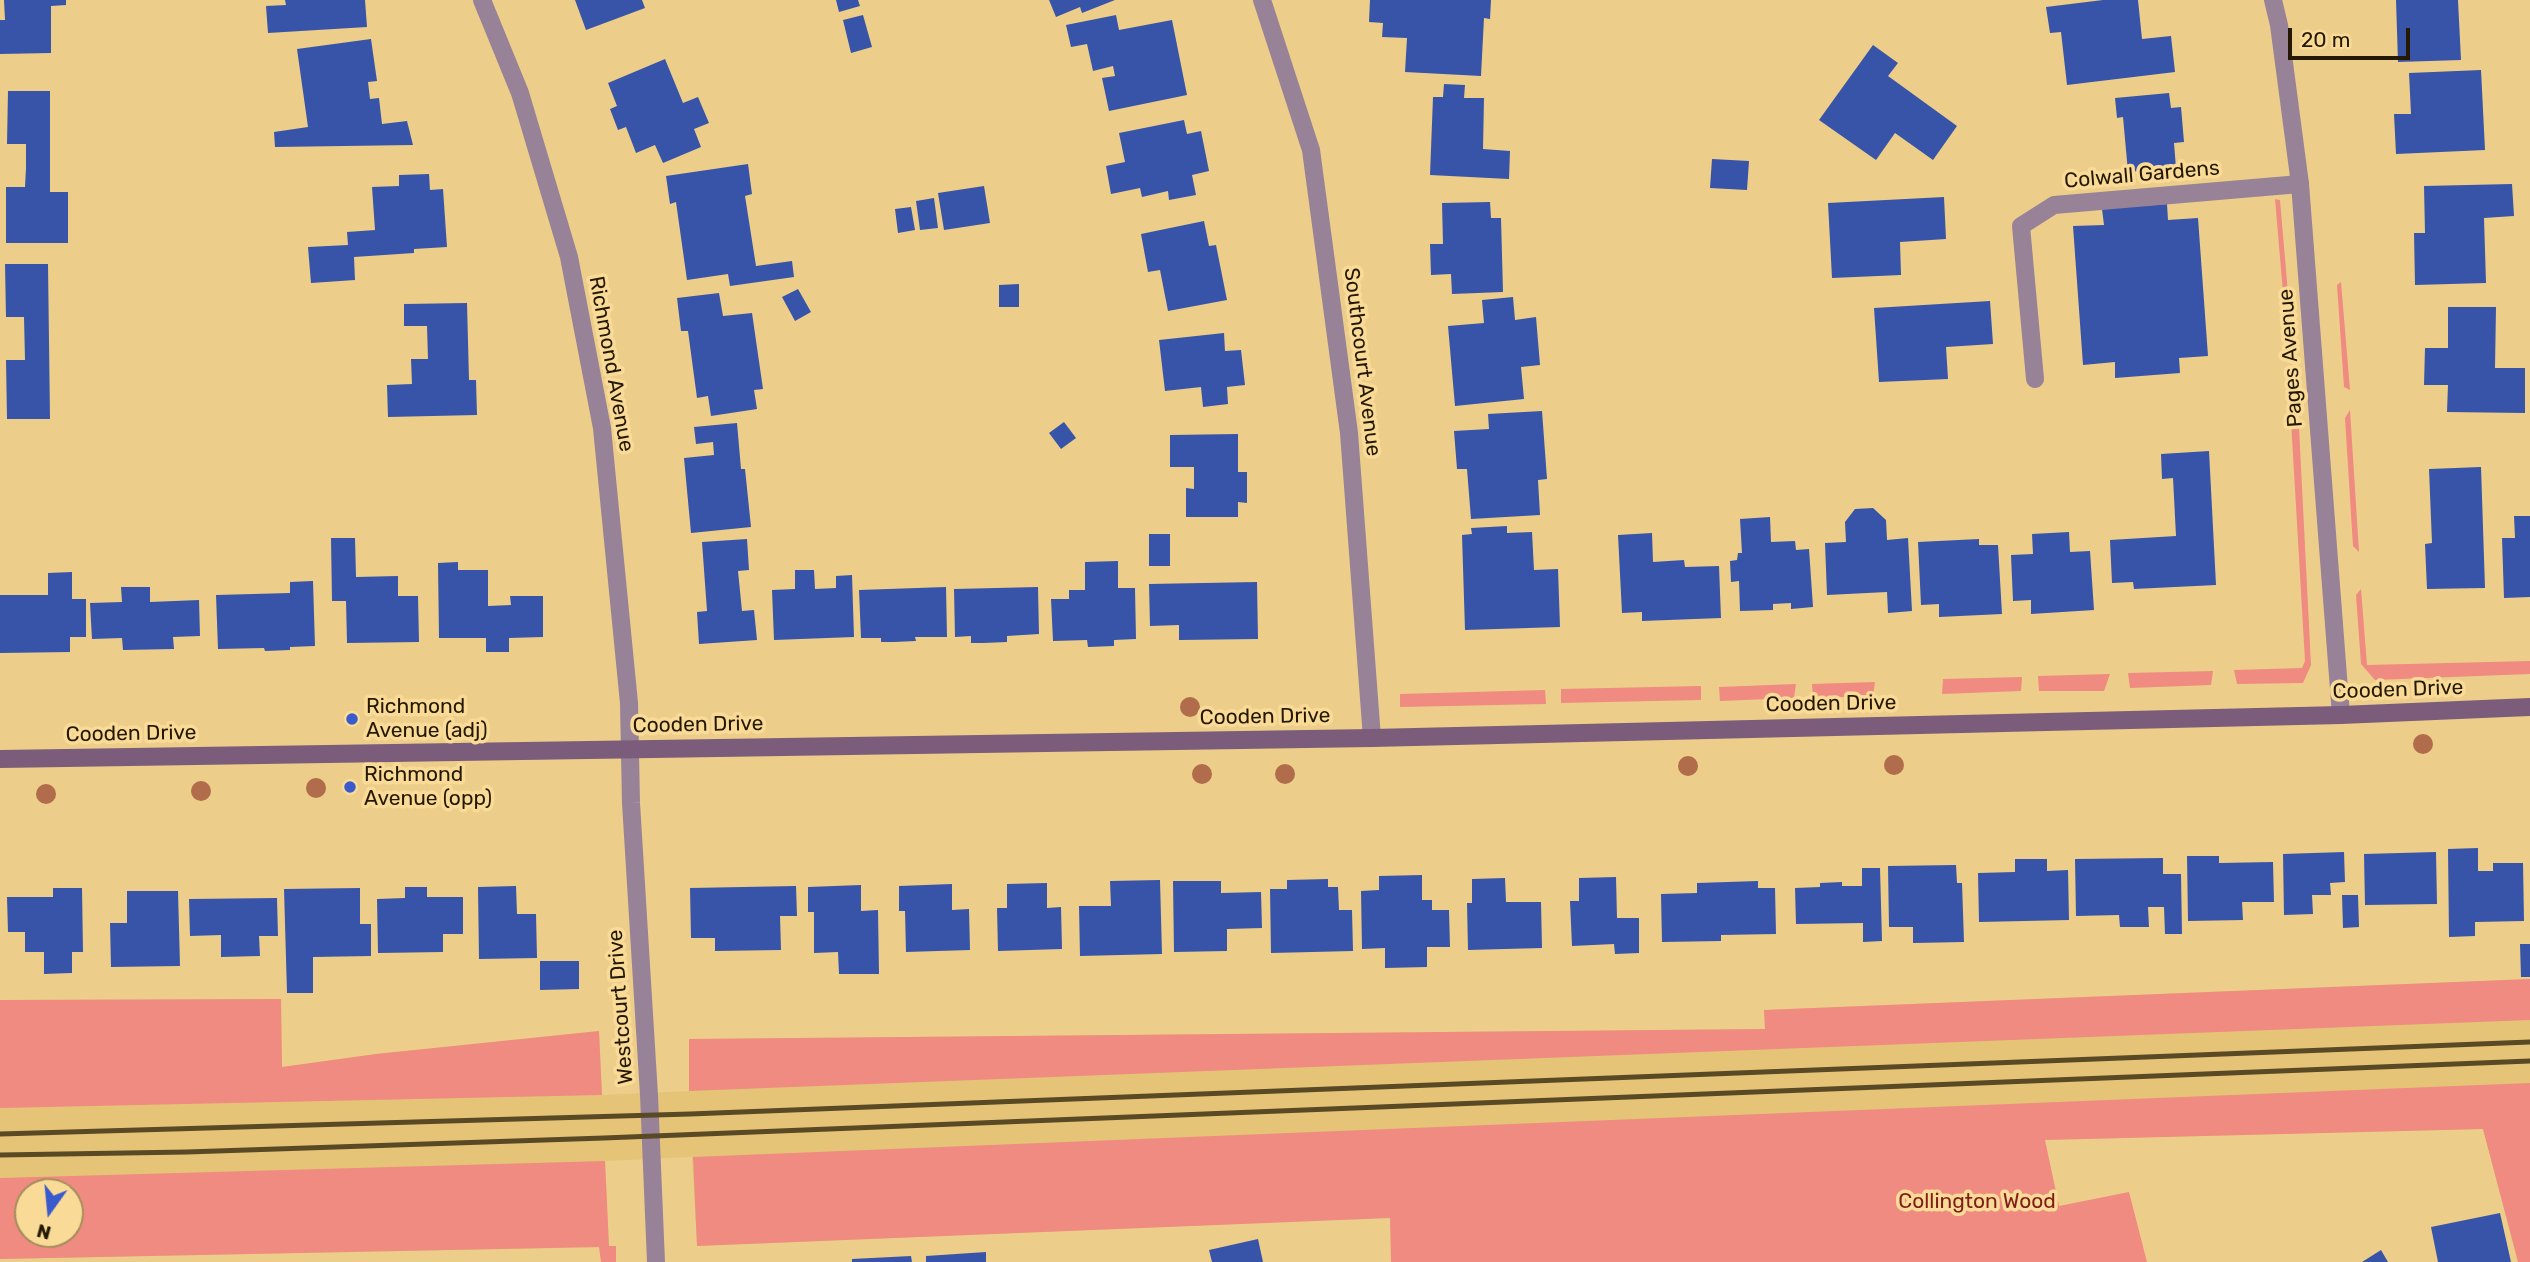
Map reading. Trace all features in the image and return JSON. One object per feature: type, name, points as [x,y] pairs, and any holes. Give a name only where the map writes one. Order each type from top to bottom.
[{"type":"main road","name":"Cooden Drive","points":[[0,759],[1372,738],[2340,715],[2530,707]]},
{"type":"street","name":"Richmond Avenue","points":[[482,0],[520,93],[569,257],[601,428],[623,629],[630,749]]},
{"type":"street","name":"Southcourt Avenue","points":[[1262,0],[1311,150],[1349,433],[1372,738]]},
{"type":"street","name":"Pages Avenue","points":[[2273,0],[2279,25],[2300,184],[2340,715]]},
{"type":"street","name":"Colwall Gardens","points":[[2035,379],[2021,226],[2054,205],[2300,184]]},
{"type":"street","name":"Westcourt Drive","points":[[630,749],[656,1262]]},
{"type":"shaded area","points":[[2530,979],[2530,1262],[2518,1262],[2483,1129],[2044,1140],[1767,1202],[697,1246],[692,1157],[605,1161],[609,1247],[0,1259],[0,1000],[281,999],[282,1067],[376,1054],[599,1031],[602,1095],[689,1091],[689,1039],[1765,1029],[1764,1010]]},
{"type":"green space","points":[[2275,199],[2280,200],[2291,328],[2286,328]]},
{"type":"green space","points":[[2341,282],[2350,390],[2344,387],[2337,285]]},
{"type":"green space","points":[[2296,368],[2311,665],[2303,683],[2237,684],[2234,670],[2302,668],[2305,661],[2288,369]]},
{"type":"green space","points":[[2350,410],[2359,552],[2353,546],[2345,418]]},
{"type":"green space","points":[[2361,589],[2367,665],[2530,661],[2530,674],[2375,680],[2361,664],[2356,595]]},
{"type":"green space","points":[[2213,671],[2211,685],[2130,688],[2128,673]]},
{"type":"green space","points":[[2110,674],[2104,691],[2039,691],[2038,676]]},
{"type":"green space","points":[[2022,677],[2021,691],[1942,694],[1943,679]]},
{"type":"green space","points":[[1875,682],[1873,696],[1813,698],[1812,684]]},
{"type":"green space","points":[[1796,684],[1794,698],[1720,701],[1719,687]]},
{"type":"green space","points":[[1701,686],[1701,700],[1561,703],[1561,689]]},
{"type":"green space","points":[[1545,690],[1546,704],[1400,707],[1400,694]]},
{"type":"green space","points":[[2530,979],[2530,1020],[689,1091],[689,1039],[1765,1029],[1764,1010]]},
{"type":"green space","points":[[281,999],[282,1067],[376,1054],[599,1031],[602,1095],[0,1108],[0,1000]]},
{"type":"green space","name":"Collington Wood","points":[[2530,1083],[2530,1262],[2518,1262],[2483,1129],[2045,1140],[2059,1206],[2129,1192],[2147,1262],[1391,1262],[1390,1218],[697,1246],[693,1157]]},
{"type":"green space","points":[[605,1161],[609,1246],[616,1246],[616,1262],[601,1262],[599,1247],[0,1259],[0,1178]]},
{"type":"building","points":[[4,0],[66,0],[66,5],[51,6],[51,53],[0,54],[0,20],[5,20]]},
{"type":"building","points":[[285,0],[365,0],[367,27],[268,33],[266,6],[286,5]]},
{"type":"building","points":[[575,0],[642,0],[645,8],[586,30]]},
{"type":"building","points":[[836,0],[858,0],[860,6],[839,12]]},
{"type":"building","points":[[1049,0],[1115,0],[1082,13],[1080,7],[1056,17]]},
{"type":"building","points":[[1370,0],[1491,0],[1490,19],[1484,18],[1481,76],[1405,72],[1407,38],[1382,37],[1383,23],[1369,22]]},
{"type":"building","points":[[2103,0],[2138,0],[2142,39],[2171,36],[2175,72],[2067,85],[2061,32],[2050,33],[2046,7]]},
{"type":"building","points":[[2396,0],[2458,0],[2461,60],[2398,62]]},
{"type":"building","points":[[863,15],[872,47],[851,53],[843,20]]},
{"type":"building","points":[[1116,15],[1119,30],[1172,20],[1187,95],[1109,111],[1102,78],[1115,76],[1113,66],[1093,71],[1087,44],[1071,47],[1066,25]]},
{"type":"building","points":[[371,39],[377,81],[368,82],[370,99],[379,98],[382,124],[407,121],[413,145],[275,147],[274,132],[308,127],[297,49]]},
{"type":"building","points":[[1873,45],[1898,63],[1888,76],[1957,126],[1933,160],[1895,133],[1876,160],[1819,120]]},
{"type":"building","points":[[665,59],[683,103],[698,97],[709,123],[694,129],[701,147],[663,163],[655,145],[636,153],[626,127],[618,130],[610,109],[617,106],[608,83]]},
{"type":"building","points":[[2481,70],[2485,150],[2396,154],[2394,114],[2411,114],[2409,73]]},
{"type":"building","points":[[1444,84],[1465,85],[1464,98],[1484,98],[1483,149],[1510,151],[1509,179],[1430,175],[1433,97],[1443,97]]},
{"type":"building","points":[[8,91],[50,91],[50,192],[68,192],[68,243],[6,243],[6,187],[25,187],[26,168],[26,144],[7,144]]},
{"type":"building","points":[[2169,93],[2171,108],[2181,107],[2184,142],[2174,143],[2176,168],[2128,172],[2123,117],[2117,118],[2115,98]]},
{"type":"building","points":[[1184,120],[1187,134],[1201,131],[1209,171],[1192,175],[1196,195],[1169,200],[1168,191],[1142,197],[1140,188],[1111,194],[1106,166],[1125,162],[1119,133]]},
{"type":"building","points":[[1712,159],[1749,161],[1747,190],[1710,188]]},
{"type":"building","points":[[748,164],[752,194],[745,196],[756,266],[792,261],[794,277],[730,286],[728,274],[687,280],[676,202],[670,204],[666,176]]},
{"type":"building","points":[[429,174],[430,190],[443,189],[447,247],[414,249],[414,253],[354,257],[355,280],[311,283],[308,247],[348,245],[347,232],[375,230],[372,187],[399,186],[399,175]]},
{"type":"building","points":[[2512,184],[2514,216],[2484,218],[2486,283],[2415,285],[2414,233],[2425,233],[2424,186]]},
{"type":"building","points":[[984,186],[990,223],[944,230],[938,193]]},
{"type":"building","points":[[1944,197],[1946,239],[1900,242],[1901,275],[1832,278],[1828,203]]},
{"type":"building","points":[[934,198],[938,228],[920,230],[916,201]]},
{"type":"building","points":[[1490,202],[1491,218],[1501,218],[1503,292],[1452,294],[1451,274],[1431,275],[1430,244],[1443,244],[1442,203]]},
{"type":"building","points":[[2167,204],[2168,220],[2198,218],[2208,356],[2179,358],[2180,373],[2115,378],[2115,362],[2083,365],[2073,226],[2104,225],[2102,209]]},
{"type":"building","points":[[911,207],[915,230],[898,233],[895,209]]},
{"type":"building","points":[[1204,221],[1209,246],[1216,245],[1227,300],[1168,311],[1160,270],[1148,272],[1141,234]]},
{"type":"building","points":[[5,264],[48,264],[50,419],[7,419],[6,360],[25,360],[24,317],[6,317]]},
{"type":"building","points":[[1019,284],[1019,307],[999,307],[999,285]]},
{"type":"building","points":[[798,289],[811,312],[795,321],[782,297]]},
{"type":"building","points":[[719,293],[723,316],[752,313],[763,389],[754,390],[757,409],[711,416],[708,396],[697,398],[688,331],[681,331],[677,298]]},
{"type":"building","points":[[1513,297],[1515,320],[1536,317],[1540,365],[1521,367],[1524,399],[1455,406],[1448,326],[1484,323],[1482,300]]},
{"type":"building","points":[[1990,301],[1993,344],[1946,347],[1948,379],[1879,382],[1874,308]]},
{"type":"building","points":[[467,303],[469,380],[476,380],[477,415],[388,417],[387,385],[412,384],[411,359],[428,359],[427,326],[404,326],[404,304]]},
{"type":"building","points":[[2448,307],[2496,307],[2495,368],[2525,368],[2525,413],[2447,412],[2448,385],[2424,385],[2425,348],[2448,348]]},
{"type":"building","points":[[1224,333],[1225,351],[1241,350],[1245,385],[1227,387],[1228,404],[1203,407],[1201,387],[1165,391],[1159,340]]},
{"type":"building","points":[[1542,411],[1547,479],[1538,480],[1540,515],[1471,519],[1467,469],[1457,469],[1454,431],[1489,429],[1488,414]]},
{"type":"building","points":[[1064,422],[1076,438],[1061,449],[1049,433]]},
{"type":"building","points":[[737,423],[741,469],[745,469],[751,527],[691,533],[684,458],[714,455],[713,442],[696,444],[694,427]]},
{"type":"building","points":[[1238,434],[1238,472],[1247,472],[1247,503],[1238,502],[1238,517],[1186,517],[1186,488],[1194,489],[1194,467],[1170,467],[1170,435]]},
{"type":"building","points":[[2209,451],[2216,585],[2134,589],[2133,582],[2112,583],[2110,540],[2176,536],[2173,478],[2162,479],[2161,454]]},
{"type":"building","points":[[2481,467],[2485,588],[2427,589],[2425,544],[2432,543],[2429,469]]},
{"type":"building","points":[[1873,508],[1886,520],[1887,540],[1908,538],[1912,611],[1888,613],[1887,592],[1827,595],[1825,543],[1846,542],[1845,522],[1855,509]]},
{"type":"building","points":[[2514,516],[2530,516],[2530,597],[2504,598],[2502,538],[2515,538]]},
{"type":"building","points":[[1770,517],[1771,542],[1795,541],[1796,550],[1809,549],[1813,607],[1791,609],[1791,603],[1773,604],[1773,610],[1740,611],[1739,581],[1731,582],[1730,561],[1737,560],[1738,553],[1742,553],[1740,519]]},
{"type":"building","points":[[1507,526],[1507,533],[1532,532],[1534,570],[1558,569],[1560,627],[1465,630],[1462,535],[1472,534],[1471,528]]},
{"type":"building","points":[[2069,532],[2070,552],[2090,551],[2094,610],[2031,614],[2031,600],[2013,601],[2011,555],[2033,554],[2032,534]]},
{"type":"building","points":[[1652,533],[1653,562],[1684,560],[1685,567],[1719,566],[1721,618],[1642,621],[1642,612],[1622,613],[1618,535]]},
{"type":"building","points":[[1149,534],[1170,534],[1170,566],[1149,566]]},
{"type":"building","points":[[331,538],[355,538],[356,577],[398,576],[398,596],[418,596],[419,642],[347,643],[346,601],[332,601]]},
{"type":"building","points":[[747,539],[749,570],[738,571],[742,611],[754,610],[757,640],[699,644],[697,612],[707,611],[702,542]]},
{"type":"building","points":[[1979,539],[1979,545],[1998,545],[2002,614],[1939,617],[1939,604],[1921,605],[1918,542]]},
{"type":"building","points":[[1118,561],[1118,588],[1135,588],[1136,639],[1114,640],[1114,646],[1088,647],[1087,640],[1053,641],[1051,599],[1069,599],[1069,590],[1085,590],[1085,562]]},
{"type":"building","points":[[458,562],[458,570],[488,570],[488,606],[511,605],[510,596],[543,596],[543,637],[509,638],[509,652],[486,652],[486,638],[439,638],[438,563]]},
{"type":"building","points":[[795,570],[814,570],[815,589],[836,588],[836,576],[852,575],[854,637],[774,640],[772,590],[795,589]]},
{"type":"building","points":[[72,572],[72,599],[86,599],[86,637],[70,637],[70,652],[0,653],[0,595],[48,595],[48,573]]},
{"type":"building","points":[[313,581],[315,646],[265,651],[264,648],[218,649],[216,595],[290,593],[290,582]]},
{"type":"building","points":[[1257,582],[1258,639],[1179,640],[1179,625],[1150,626],[1149,584]]},
{"type":"building","points":[[121,587],[150,587],[150,602],[199,600],[200,636],[173,637],[174,649],[123,650],[122,638],[92,639],[90,603],[122,602]]},
{"type":"building","points":[[946,587],[947,637],[915,637],[916,641],[894,642],[881,642],[881,638],[861,638],[859,590]]},
{"type":"building","points":[[1038,587],[1039,634],[1007,636],[1007,642],[983,643],[971,643],[971,636],[955,637],[954,589]]},
{"type":"building","points":[[2478,848],[2478,871],[2493,871],[2493,863],[2523,863],[2524,921],[2475,922],[2475,936],[2449,937],[2448,849]]},
{"type":"building","points":[[2344,852],[2345,882],[2330,883],[2331,895],[2312,895],[2313,914],[2284,915],[2283,854]]},
{"type":"building","points":[[2436,852],[2437,904],[2365,905],[2364,854]]},
{"type":"building","points":[[2187,856],[2219,856],[2219,863],[2273,862],[2274,902],[2242,902],[2243,920],[2188,921]]},
{"type":"building","points":[[2163,858],[2163,874],[2181,874],[2182,934],[2165,934],[2164,907],[2148,907],[2149,927],[2120,927],[2119,915],[2076,916],[2075,859]]},
{"type":"building","points":[[2015,859],[2047,859],[2047,871],[2068,870],[2069,920],[1979,922],[1978,873],[2015,872]]},
{"type":"building","points":[[1956,865],[1957,883],[1962,883],[1964,942],[1913,943],[1913,927],[1889,927],[1888,866]]},
{"type":"building","points":[[1862,868],[1880,868],[1882,941],[1863,942],[1863,923],[1796,924],[1795,888],[1820,887],[1820,883],[1842,882],[1842,886],[1862,886]]},
{"type":"building","points":[[1422,875],[1422,900],[1432,900],[1432,910],[1449,910],[1450,947],[1427,947],[1427,967],[1385,968],[1385,948],[1362,949],[1361,891],[1379,890],[1379,876]]},
{"type":"building","points":[[1616,877],[1617,918],[1639,918],[1639,953],[1615,954],[1614,944],[1572,946],[1570,901],[1579,901],[1579,878]]},
{"type":"building","points":[[1505,878],[1506,902],[1541,902],[1542,948],[1468,950],[1467,903],[1472,903],[1472,879]]},
{"type":"building","points":[[1328,879],[1328,887],[1338,887],[1339,910],[1352,910],[1353,951],[1271,953],[1270,889],[1287,889],[1287,880]]},
{"type":"building","points":[[1160,880],[1162,954],[1080,956],[1079,906],[1111,906],[1110,881]]},
{"type":"building","points":[[1173,881],[1221,881],[1221,893],[1261,892],[1262,928],[1227,929],[1227,951],[1174,952]]},
{"type":"building","points":[[1758,881],[1758,888],[1775,888],[1776,934],[1721,935],[1721,941],[1662,942],[1661,894],[1697,893],[1697,883]]},
{"type":"building","points":[[1047,883],[1047,908],[1061,907],[1062,949],[998,951],[997,908],[1007,908],[1007,884]]},
{"type":"building","points":[[952,884],[952,910],[969,909],[970,950],[906,952],[905,911],[899,911],[899,886]]},
{"type":"building","points":[[861,885],[861,911],[878,910],[879,974],[839,974],[838,952],[814,953],[814,912],[808,912],[808,887]]},
{"type":"building","points":[[516,886],[517,914],[536,914],[537,958],[479,959],[478,887]]},
{"type":"building","points":[[796,886],[797,916],[780,916],[781,950],[715,951],[715,938],[691,938],[690,888]]},
{"type":"building","points":[[405,887],[427,887],[427,897],[463,897],[463,934],[443,934],[443,952],[378,953],[377,899],[405,898]]},
{"type":"building","points":[[53,888],[82,888],[83,952],[72,952],[72,973],[44,974],[44,952],[25,952],[25,932],[8,932],[7,897],[53,897]]},
{"type":"building","points":[[360,888],[360,924],[371,924],[371,956],[313,957],[313,993],[287,993],[284,889]]},
{"type":"building","points":[[127,891],[178,891],[180,966],[111,967],[110,923],[127,923]]},
{"type":"building","points":[[2342,895],[2358,895],[2359,927],[2343,928]]},
{"type":"building","points":[[277,898],[278,936],[259,936],[260,956],[221,957],[221,935],[190,936],[189,899]]},
{"type":"building","points":[[2520,944],[2530,944],[2530,977],[2521,977]]},
{"type":"building","points":[[540,961],[579,961],[579,989],[540,990]]},
{"type":"building","points":[[2500,1213],[2511,1262],[2438,1262],[2431,1227]]},
{"type":"building","points":[[1258,1239],[1263,1262],[1212,1262],[1209,1250]]},
{"type":"building","points":[[2381,1250],[2388,1262],[2362,1262]]},
{"type":"building","points":[[986,1252],[986,1262],[926,1262],[926,1256]]},
{"type":"building","points":[[911,1256],[912,1262],[852,1262],[852,1259]]},
{"type":"railway","points":[[0,1134],[690,1114],[2530,1042]]},
{"type":"railway","points":[[0,1155],[187,1152],[604,1138],[2530,1061]]},
{"type":"place","name":"Richmond Avenue (adj)","points":[[352,719]]},
{"type":"place","name":"Richmond Avenue (opp)","points":[[350,787]]}]
